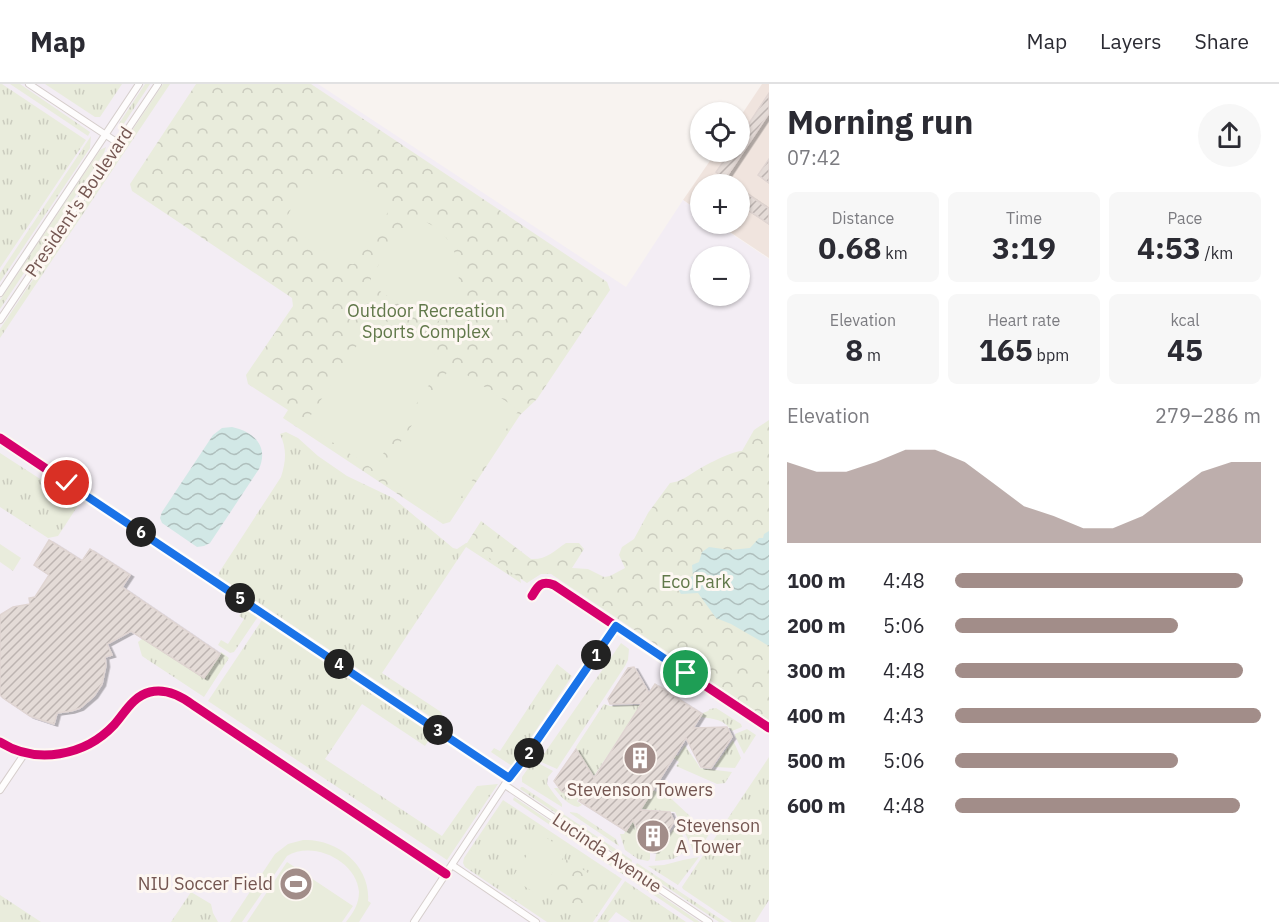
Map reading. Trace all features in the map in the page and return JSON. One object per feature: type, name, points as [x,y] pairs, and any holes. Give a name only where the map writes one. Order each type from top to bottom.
[{"type":"street","points":[[29,84],[118,143]]},
{"type":"street","name":"President's Boulevard","points":[[0,293],[139,84]]},
{"type":"street","name":"President's Boulevard","points":[[0,320],[158,84]]},
{"type":"street","points":[[0,438],[509,778]]},
{"type":"street","points":[[532,597],[542,583],[547,582],[554,585],[769,728]]},
{"type":"street","points":[[414,922],[509,778],[534,746],[616,626]]},
{"type":"street","points":[[0,742],[25,753],[61,754],[86,746],[105,734],[141,696],[150,692],[169,692],[186,700],[446,874]]},
{"type":"street","points":[[0,790],[25,753]]},
{"type":"street","name":"Lucinda Avenue","points":[[505,785],[709,922]]},
{"type":"street","points":[[452,866],[536,922]]},
{"type":"shaded area","points":[[0,84],[318,84],[626,287],[683,200],[690,205],[690,234],[732,234],[750,246],[690,246],[690,306],[750,306],[750,246],[769,259],[769,922],[0,922]]},
{"type":"shaded area","points":[[762,84],[769,84],[769,258],[733,234],[750,234],[750,174],[701,174],[709,162],[750,162],[750,102]]},
{"type":"shaded area","points":[[690,190],[690,205],[683,200]]},
{"type":"green space","points":[[0,84],[86,140],[0,268]]},
{"type":"green space","points":[[10,84],[20,84],[90,132],[88,136]]},
{"type":"green space","points":[[45,84],[122,84],[100,117],[95,117]]},
{"type":"green space","points":[[145,84],[150,84],[118,129],[120,122]]},
{"type":"green space","points":[[163,84],[170,84],[0,338],[0,329]]},
{"type":"green space","name":"Outdoor Recreation Sports Complex","points":[[196,84],[311,84],[607,282],[610,290],[537,399],[520,415],[450,522],[443,524],[283,418],[288,410],[248,384],[246,375],[293,306],[292,298],[132,191],[130,184]]},
{"type":"green space","points":[[91,136],[90,148],[0,282],[0,273]]},
{"type":"green space","points":[[106,147],[0,309],[0,300],[100,150]]},
{"type":"green space","points":[[339,176],[370,183],[383,191],[394,203],[354,264],[345,264],[284,224],[293,205],[304,191],[319,181]]},
{"type":"green space","points":[[412,216],[429,224],[444,235],[452,246],[459,270],[455,296],[450,307],[432,326],[371,285],[371,276]]},
{"type":"green space","points":[[377,315],[445,361],[373,469],[305,424]]},
{"type":"green space","points":[[452,365],[519,410],[447,518],[380,473]]},
{"type":"green space","name":"Eco Park","points":[[769,420],[769,720],[551,574],[541,574],[527,583],[467,543],[481,521],[531,559],[546,556],[566,543],[579,543],[584,549],[572,568],[588,569],[604,577],[610,576],[625,568],[619,555],[622,547],[634,539],[648,513],[670,483],[681,480],[722,457],[742,451],[754,430]]},
{"type":"green space","points":[[286,432],[298,438],[318,456],[347,476],[393,498],[453,548],[457,549],[469,543],[520,578],[521,583],[466,547],[382,673],[441,712],[443,718],[440,723],[218,576],[281,477],[285,455],[280,434]]},
{"type":"green space","points":[[0,453],[79,504],[58,536],[48,538],[0,507]]},
{"type":"green space","points":[[0,544],[21,558],[13,571],[0,562]]},
{"type":"green space","points":[[244,608],[259,615],[234,652],[230,653],[218,645],[221,640],[228,644],[244,619],[239,616]]},
{"type":"green space","points":[[262,620],[431,734],[425,746],[362,704],[325,759],[442,836],[477,786],[498,784],[447,860],[208,701]]},
{"type":"green space","points":[[143,638],[204,678],[221,652],[229,658],[204,697],[142,656],[138,642]]},
{"type":"green space","points":[[621,643],[629,649],[625,666],[557,769],[539,761]]},
{"type":"green space","points":[[557,664],[572,676],[512,766],[491,752],[494,748],[500,751]]},
{"type":"green space","points":[[604,704],[610,706],[641,705],[594,776],[576,747]]},
{"type":"green space","points":[[716,708],[741,724],[742,727],[732,731],[722,722],[700,717],[710,709]]},
{"type":"green space","points":[[747,729],[756,735],[744,754],[735,734]]},
{"type":"green space","points":[[733,740],[741,758],[735,768],[714,767]]},
{"type":"green space","points":[[685,745],[700,768],[732,772],[725,783],[717,784],[676,766],[679,762],[674,758]]},
{"type":"green space","points":[[769,757],[769,900],[755,922],[732,922],[682,887]]},
{"type":"green space","points":[[538,763],[553,771],[548,777],[547,784],[562,807],[522,782],[522,777],[531,764]]},
{"type":"green space","points":[[521,787],[632,860],[631,864],[520,789]]},
{"type":"green space","points":[[554,788],[562,792],[584,791],[577,801],[582,805],[578,807],[571,804]]},
{"type":"green space","points":[[660,788],[709,834],[702,844],[693,850],[675,812],[641,809],[653,790],[657,792]]},
{"type":"green space","points":[[514,797],[626,872],[624,875],[513,800]]},
{"type":"green space","points":[[503,800],[622,879],[593,922],[547,922],[465,867],[464,858]]},
{"type":"green space","points":[[570,813],[577,813],[616,839],[619,846]]},
{"type":"green space","points":[[633,821],[646,851],[650,851],[648,861],[638,859],[625,850],[620,834],[624,834],[624,830],[626,831]]},
{"type":"green space","points":[[677,824],[689,849],[673,859],[655,861],[656,854]]},
{"type":"green space","points":[[541,834],[567,852],[538,895],[512,878]]},
{"type":"green space","points":[[303,840],[328,844],[339,849],[358,866],[364,876],[368,901],[371,903],[359,922],[346,922],[359,896],[351,871],[332,856],[309,851],[287,856],[242,922],[230,922],[275,854],[288,844]]},
{"type":"green space","points":[[699,857],[678,885],[648,866],[664,865]]},
{"type":"green space","points":[[567,859],[603,883],[582,915],[546,891]]},
{"type":"green space","name":"NIU Soccer Field","points":[[287,862],[353,906],[342,922],[247,922]]},
{"type":"green space","points":[[637,863],[725,922],[719,922],[635,866]]},
{"type":"green space","points":[[629,874],[700,922],[694,922],[627,877]]},
{"type":"green space","points":[[625,881],[686,922],[631,922],[616,912],[608,922],[597,922]]},
{"type":"green space","points":[[191,892],[211,904],[218,922],[171,922]]},
{"type":"green space","points":[[0,895],[41,922],[0,922]]},
{"type":"water","points":[[232,427],[247,432],[258,441],[262,461],[210,543],[197,547],[162,523],[160,518],[213,435],[222,428]]},
{"type":"water","points":[[769,531],[769,646],[716,618],[698,593],[681,594],[678,589],[686,579],[693,576],[692,565],[699,562],[702,552],[709,547],[730,550],[750,548]]},
{"type":"building","points":[[769,93],[769,113],[750,142],[750,122]]},
{"type":"building","points":[[769,159],[769,183],[758,175]]},
{"type":"building","points":[[723,162],[736,162],[728,174],[716,172]]},
{"type":"building","points":[[750,196],[769,209],[769,224],[750,212]]},
{"type":"building","points":[[49,540],[82,561],[90,549],[130,575],[122,587],[220,654],[204,678],[131,631],[107,644],[112,655],[105,657],[106,665],[102,684],[94,696],[80,708],[57,713],[54,724],[30,716],[3,698],[0,695],[0,615],[13,607],[30,604],[29,598],[35,597],[49,575],[34,565]]},
{"type":"building","name":"Stevenson Towers","points":[[634,667],[649,693],[655,684],[702,714],[693,728],[727,727],[732,737],[711,768],[701,767],[686,738],[640,810],[670,812],[674,822],[655,851],[647,850],[633,820],[626,831],[579,801],[586,790],[562,792],[554,781],[576,749],[594,778],[642,703],[610,704],[608,699],[628,668]]},
{"type":"cycle path","points":[[0,438],[509,778]]},
{"type":"cycle path","points":[[532,596],[540,585],[546,583],[554,585],[769,728]]},
{"type":"cycle path","points":[[0,742],[14,749],[44,755],[75,750],[102,736],[139,697],[150,692],[167,692],[188,702],[446,874]]},
{"type":"place","name":"Stevenson Towers","points":[[640,758]]},
{"type":"place","name":"Stevenson A Tower","points":[[653,836]]},
{"type":"place","name":"NIU Soccer Field","points":[[296,884]]},
{"type":"route","points":[[67,483],[509,778],[616,626],[686,673]]}]
